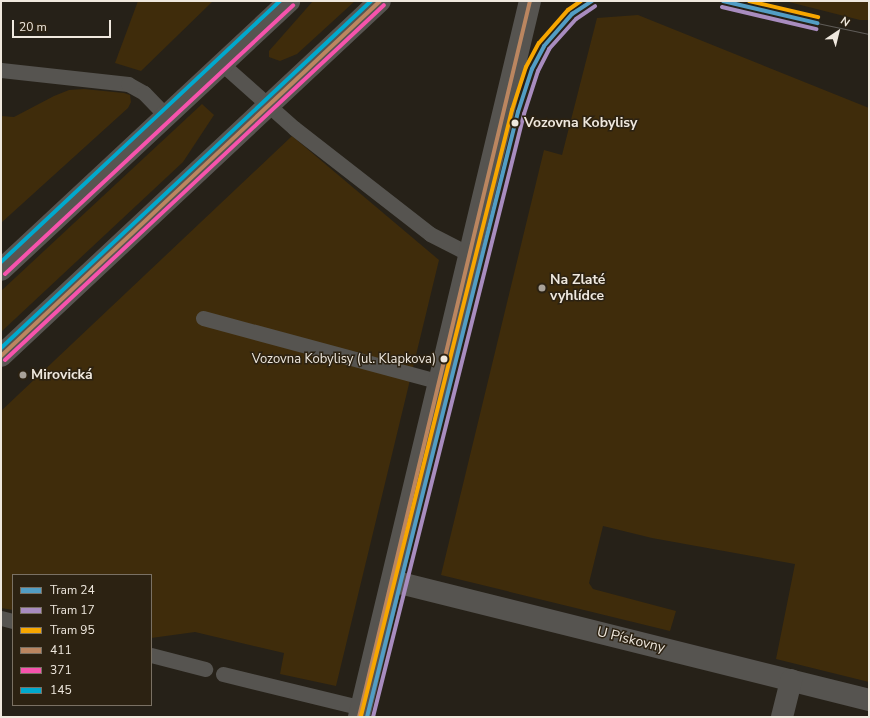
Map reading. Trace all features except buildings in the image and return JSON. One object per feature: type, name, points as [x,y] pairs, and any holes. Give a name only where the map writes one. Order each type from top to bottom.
[{"type":"main road","points":[[1,270],[289,1]]},
{"type":"main road","points":[[1,356],[380,1]]},
{"type":"street","points":[[360,713],[441,382],[530,1]]},
{"type":"street","name":"U Pískovny","points":[[392,581],[869,700]]},
{"type":"street","points":[[782,717],[791,680]]},
{"type":"lane","points":[[222,64],[268,105],[430,234],[471,255]]},
{"type":"lane","points":[[1,70],[128,84],[144,93],[167,116]]},
{"type":"lane","points":[[204,318],[441,382]]},
{"type":"lane","points":[[1,618],[12,621]]},
{"type":"lane","points":[[152,655],[204,668]]},
{"type":"lane","points":[[223,674],[360,713]]},
{"type":"shaded area","points":[[138,1],[213,1],[141,71],[115,63]]},
{"type":"shaded area","points":[[313,1],[355,1],[297,54],[280,61],[269,57],[269,51]]},
{"type":"shaded area","points":[[785,1],[869,1],[869,20],[860,20]]},
{"type":"shaded area","points":[[638,15],[869,108],[869,682],[776,659],[795,564],[652,538],[603,526],[589,583],[593,589],[676,611],[670,631],[441,575],[544,150],[562,155],[597,18]]},
{"type":"shaded area","points":[[84,89],[124,93],[130,95],[131,102],[128,108],[1,223],[1,116],[14,117],[54,96],[69,90]]},
{"type":"shaded area","points":[[202,104],[214,115],[183,162],[1,332],[1,291]]},
{"type":"shaded area","points":[[292,136],[439,260],[336,686],[280,674],[284,653],[195,632],[152,638],[152,574],[12,574],[12,610],[1,608],[1,411]]},
{"type":"tram line","name":"95","points":[[361,716],[512,110],[526,67],[539,43],[568,10],[581,1]]},
{"type":"tram line","name":"24","points":[[367,717],[518,112],[532,69],[544,46],[572,14],[592,1]]},
{"type":"tram line","name":"24","points":[[723,1],[817,23]]},
{"type":"tram line","name":"95","points":[[749,1],[818,17]]},
{"type":"tram line","name":"17","points":[[373,717],[524,114],[538,71],[549,49],[576,19],[595,6]]},
{"type":"tram line","name":"17","points":[[722,7],[816,29]]},
{"type":"tram line","points":[[817,23],[869,34]]},
{"type":"transit line","name":"145","points":[[1,262],[280,1]]},
{"type":"transit line","name":"145","points":[[1,348],[371,1]]},
{"type":"transit line","name":"411","points":[[1,356],[380,1]]},
{"type":"transit line","name":"411","points":[[359,717],[530,1]]},
{"type":"transit line","name":"371","points":[[5,274],[293,5]]},
{"type":"transit line","name":"371","points":[[5,360],[384,5]]},
{"type":"place","name":"Vozovna Kobylisy","points":[[515,123]]},
{"type":"place","name":"Na Zlaté vyhlídce","points":[[542,288]]},
{"type":"place","name":"Vozovna Kobylisy (ul. Klapkova)","points":[[444,359]]},
{"type":"place","name":"Mirovická","points":[[23,375]]}]
